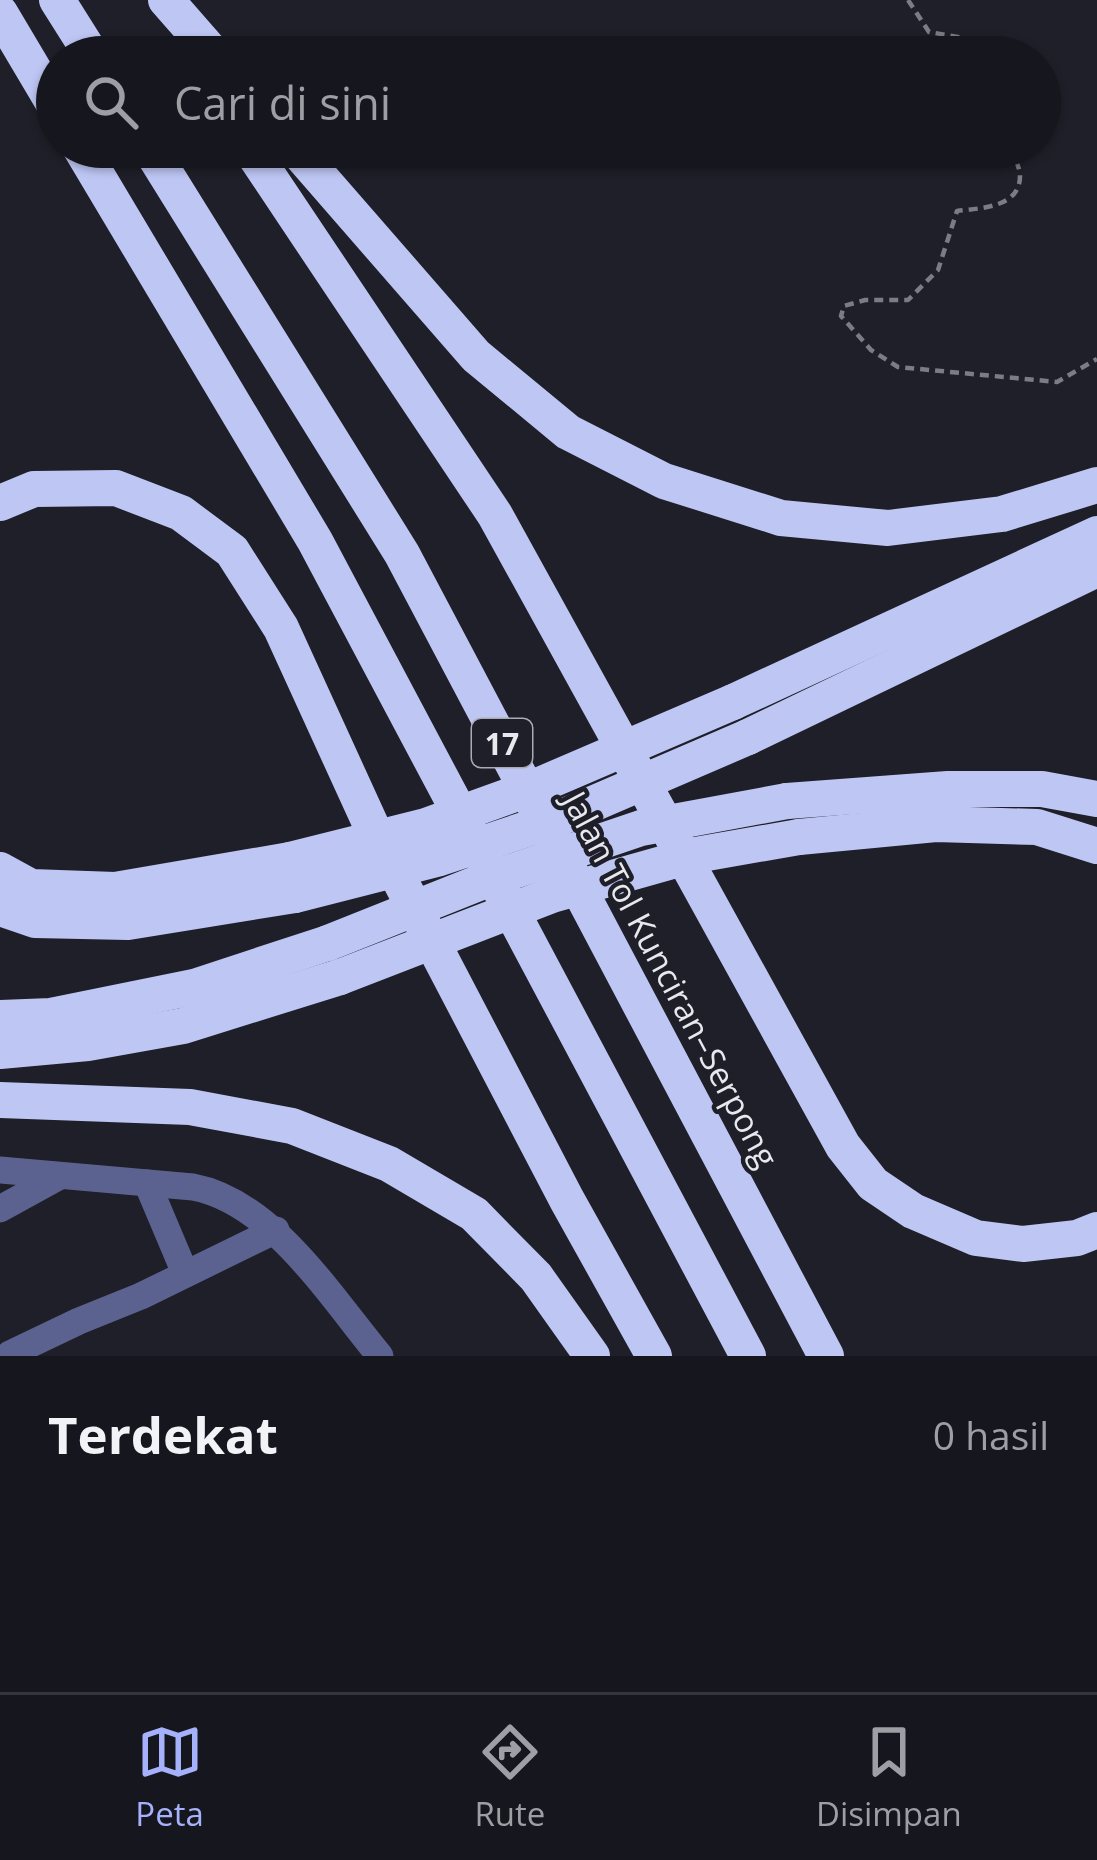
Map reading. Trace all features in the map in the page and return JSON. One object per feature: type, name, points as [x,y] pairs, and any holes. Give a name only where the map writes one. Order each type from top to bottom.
[{"type":"highway","points":[[57,0],[80,36]]},
{"type":"highway","points":[[151,0],[175,36]]},
{"type":"highway","points":[[166,0],[198,36]]},
{"type":"highway","points":[[0,13],[36,74]]},
{"type":"highway","name":"17","points":[[93,168],[315,541],[748,1356]]},
{"type":"highway","name":"Jalan Tol Kunciran–Serpong","points":[[162,168],[402,554],[826,1356]]},
{"type":"highway","points":[[263,168],[495,515],[843,1146],[873,1184],[913,1211],[976,1238],[1023,1244],[1077,1238],[1097,1230]]},
{"type":"highway","points":[[312,168],[476,356],[568,432],[664,481],[782,518],[888,528],[1001,514],[1097,485]]},
{"type":"highway","points":[[0,503],[34,488],[116,488],[181,513],[232,551],[280,628],[371,825],[654,1356]]},
{"type":"highway","points":[[0,908],[34,920],[128,922],[292,878],[542,784],[733,703],[1097,534]]},
{"type":"highway","points":[[0,870],[31,887],[115,890],[292,878],[440,858],[560,818],[748,737],[1097,569]]},
{"type":"highway","points":[[0,1051],[88,1043],[183,1026],[334,960],[481,881],[641,828],[787,802],[948,789],[1042,789],[1097,799]]},
{"type":"highway","points":[[0,1018],[51,1016],[334,960],[690,856],[799,837],[936,824],[1037,827],[1097,846]]},
{"type":"highway","points":[[0,1100],[190,1108],[292,1126],[389,1164],[474,1214],[536,1276],[592,1356]]},
{"type":"street","points":[[0,1170],[212,1190],[232,1199],[276,1230],[380,1356]]},
{"type":"street","points":[[0,1209],[60,1176]]},
{"type":"street","points":[[147,1183],[185,1273]]},
{"type":"street","points":[[10,1354],[276,1230]]},
{"type":"path","points":[[908,0],[929,32],[952,36]]},
{"type":"path","points":[[1017,168],[1020,176],[1014,192],[1000,205],[957,212],[938,270],[908,300],[866,300],[844,306],[841,316],[871,350],[898,367],[1058,382],[1097,358]]}]
